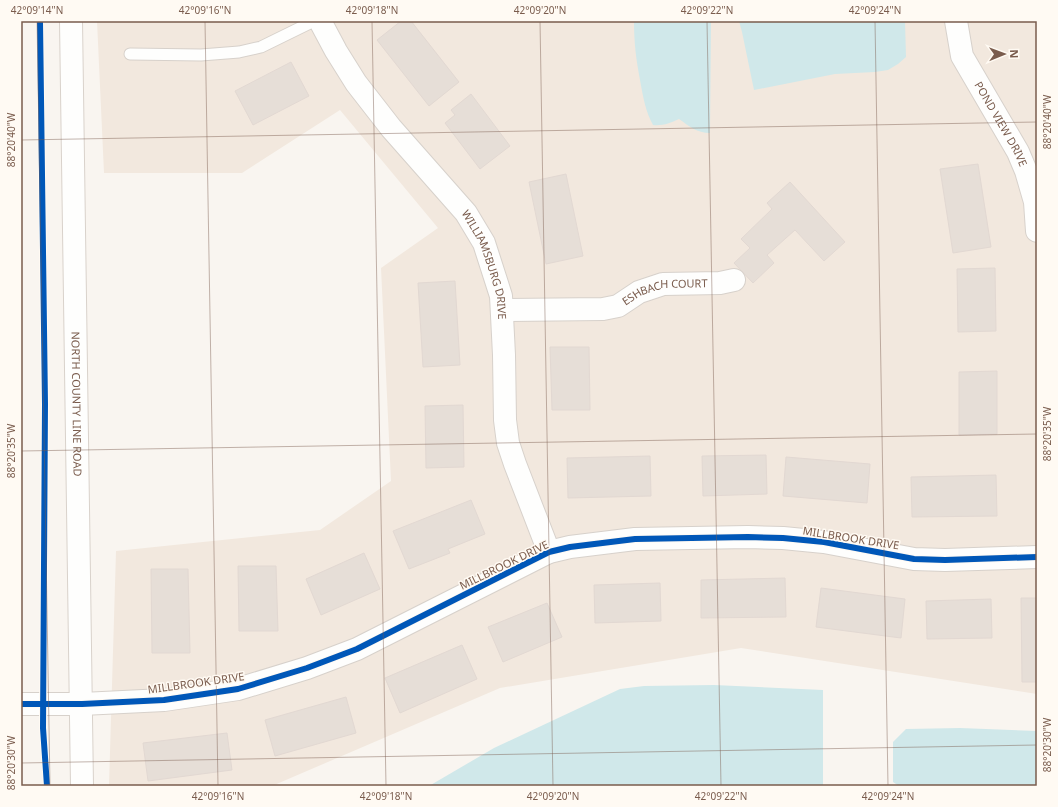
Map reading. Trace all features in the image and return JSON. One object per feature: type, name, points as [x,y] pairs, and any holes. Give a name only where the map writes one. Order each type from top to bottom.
[{"type":"street","name":"NORTH COUNTY LINE ROAD","points":[[71,21],[82,786]]},
{"type":"street","name":"WILLIAMSBURG DRIVE","points":[[320,21],[336,51],[356,83],[391,128],[466,213],[484,243],[501,296],[503,310],[505,420],[508,443],[549,552]]},
{"type":"street","name":"POND VIEW DRIVE","points":[[956,21],[962,56],[1018,152],[1026,171],[1032,187],[1037,231]]},
{"type":"street","name":"ESHBACH COURT","points":[[503,310],[603,309],[618,306],[639,292],[663,284],[720,283],[734,280]]},
{"type":"street","name":"MILLBROOK DRIVE","points":[[21,704],[82,704],[164,700],[238,689],[307,668],[357,649],[549,552],[570,547],[635,539],[748,537],[783,538],[824,542],[914,559],[945,560],[1037,558]]},
{"type":"lane","points":[[130,54],[201,55],[239,52],[261,47],[314,21]]},
{"type":"shaded area","points":[[97,21],[1037,21],[1037,694],[741,648],[500,688],[272,786],[109,786],[116,551],[320,530],[391,481],[381,268],[438,228],[340,110],[242,173],[104,173]]},
{"type":"water","points":[[634,21],[711,21],[710,133],[705,133],[690,127],[679,119],[666,124],[653,125],[645,103],[636,58]]},
{"type":"water","points":[[739,21],[905,21],[906,57],[888,70],[835,74],[754,90]]},
{"type":"water","points":[[714,685],[823,690],[823,786],[429,786],[494,748],[620,689],[644,686]]},
{"type":"water","points":[[960,728],[1037,731],[1037,786],[899,786],[893,782],[893,742],[906,729]]},
{"type":"building","points":[[401,21],[411,21],[459,82],[429,106],[377,40]]},
{"type":"building","points":[[291,62],[309,96],[253,125],[235,91]]},
{"type":"building","points":[[471,94],[510,146],[480,169],[445,123],[455,115],[451,110]]},
{"type":"building","points":[[978,164],[991,247],[953,253],[940,169]]},
{"type":"building","points":[[566,174],[583,256],[546,264],[529,182]]},
{"type":"building","points":[[790,182],[845,242],[824,261],[795,230],[767,255],[774,263],[753,283],[734,263],[750,248],[741,239],[772,209],[767,203]]},
{"type":"building","points":[[995,268],[996,331],[958,332],[957,269]]},
{"type":"building","points":[[455,281],[460,365],[423,367],[418,283]]},
{"type":"building","points":[[550,347],[589,347],[590,410],[552,410]]},
{"type":"building","points":[[997,371],[997,434],[959,435],[959,372]]},
{"type":"building","points":[[463,405],[464,467],[426,468],[425,406]]},
{"type":"building","points":[[766,455],[767,494],[703,496],[702,456]]},
{"type":"building","points":[[650,456],[651,496],[568,498],[567,458]]},
{"type":"building","points":[[786,457],[870,464],[867,503],[783,496]]},
{"type":"building","points":[[996,475],[997,516],[912,517],[911,477]]},
{"type":"building","points":[[471,500],[485,534],[448,549],[450,553],[409,569],[393,531]]},
{"type":"building","points":[[364,553],[380,589],[321,615],[306,579]]},
{"type":"building","points":[[238,566],[276,566],[278,631],[239,631]]},
{"type":"building","points":[[151,569],[188,569],[190,653],[152,653]]},
{"type":"building","points":[[785,578],[786,617],[701,618],[701,580]]},
{"type":"building","points":[[660,583],[661,621],[595,623],[594,585]]},
{"type":"building","points":[[821,588],[905,599],[901,638],[816,627]]},
{"type":"building","points":[[1021,598],[1037,598],[1037,682],[1022,682]]},
{"type":"building","points":[[991,599],[992,638],[927,639],[926,601]]},
{"type":"building","points":[[547,603],[562,637],[503,662],[488,627]]},
{"type":"building","points":[[462,645],[477,679],[400,713],[385,678]]},
{"type":"building","points":[[346,697],[356,733],[275,756],[265,720]]},
{"type":"building","points":[[227,733],[232,770],[148,781],[143,743]]},
{"type":"cycle path","points":[[40,21],[45,404],[43,728],[47,786]]},
{"type":"cycle path","points":[[21,704],[82,704],[164,700],[238,689],[307,668],[357,649],[549,552],[570,547],[635,539],[748,537],[783,538],[824,542],[914,559],[945,560],[1037,557]]}]
